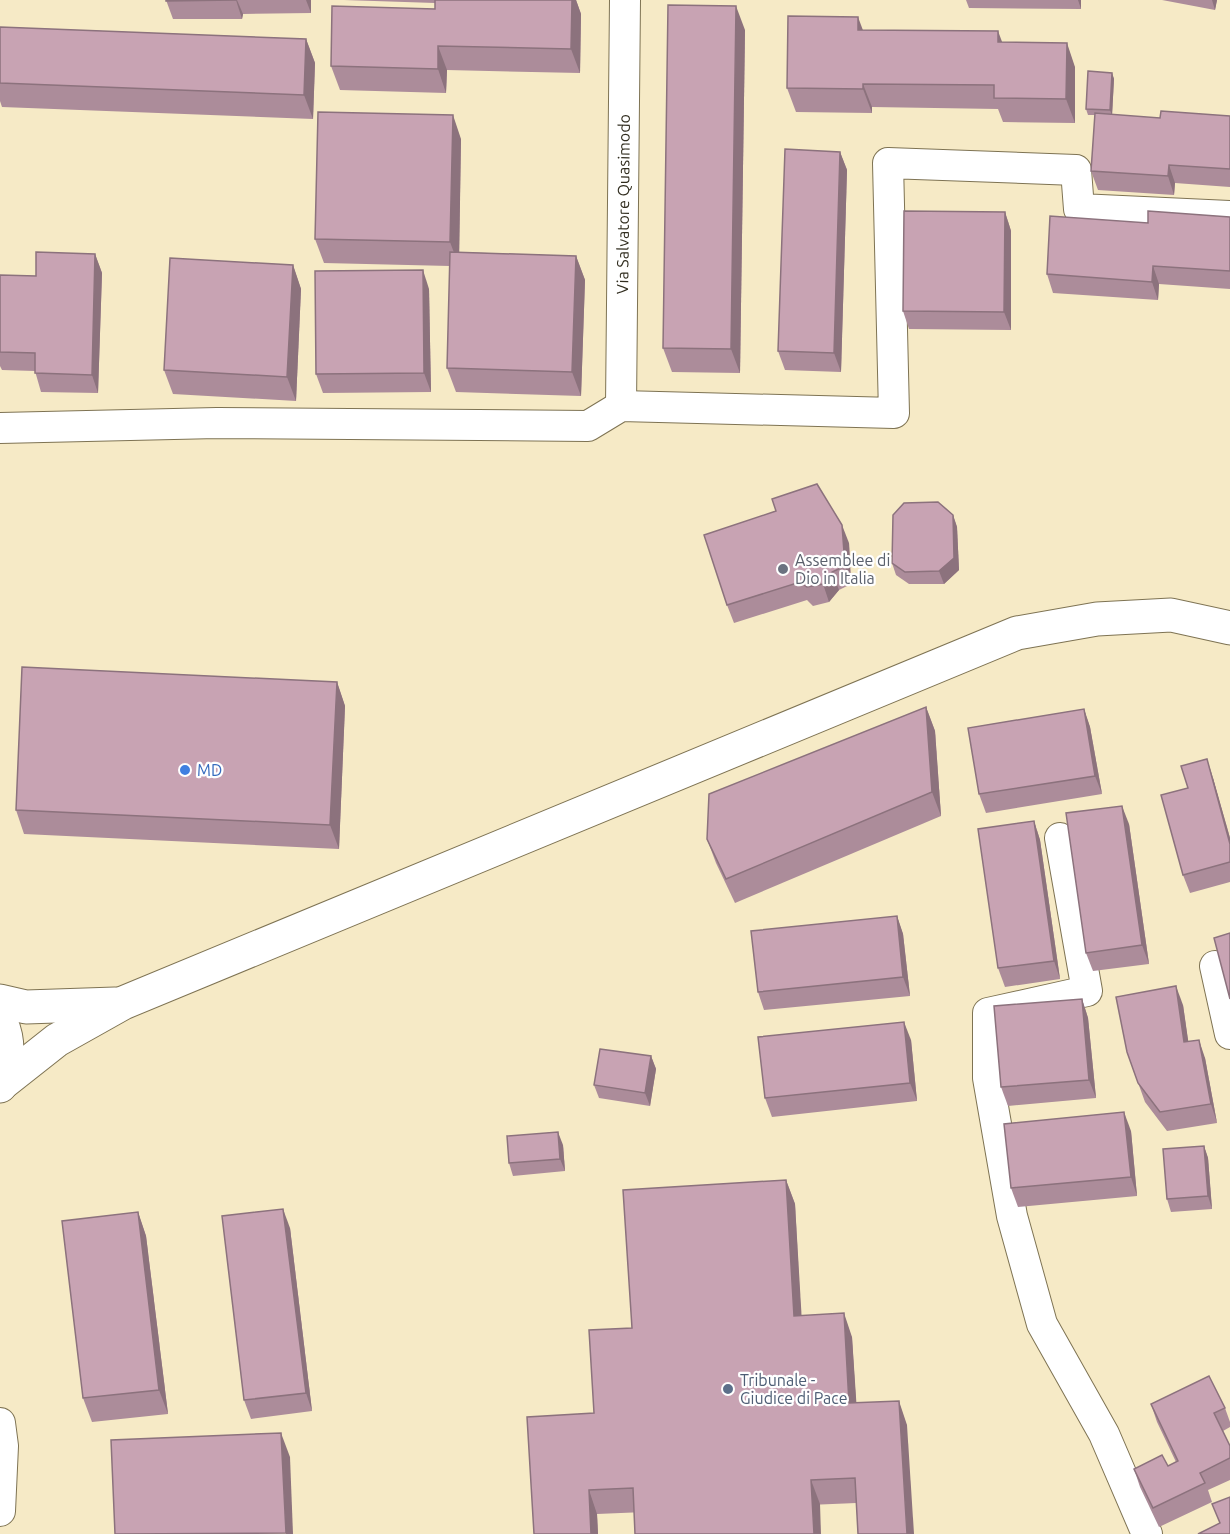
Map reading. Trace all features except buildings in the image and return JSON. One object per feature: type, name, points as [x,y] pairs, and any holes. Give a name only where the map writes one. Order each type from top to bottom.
[{"type":"street","name":"Via Salvatore Quasimodo","points":[[621,406],[625,0]]},
{"type":"street","points":[[0,428],[217,423],[588,426],[621,406],[894,413],[888,163],[1076,170],[1079,209],[1230,216]]},
{"type":"street","points":[[0,1086],[57,1040],[123,1003],[1017,633],[1097,619],[1171,615],[1230,628]]},
{"type":"street","points":[[1060,838],[1087,991],[988,1013],[988,1078],[1011,1216],[1042,1324],[1104,1434],[1147,1534]]},
{"type":"street","points":[[1215,966],[1230,1034]]},
{"type":"street","points":[[0,1000],[26,1007],[123,1003]]},
{"type":"street","points":[[0,1020],[8,1047],[7,1067],[0,1086]]},
{"type":"street","points":[[0,1423],[3,1446],[0,1511]]},
{"type":"place","name":"Assemblee di Dio in Italia","points":[[783,569]]},
{"type":"place","name":"MD","points":[[185,770]]},
{"type":"place","name":"Tribunale - Giudice di Pace","points":[[728,1389]]}]
